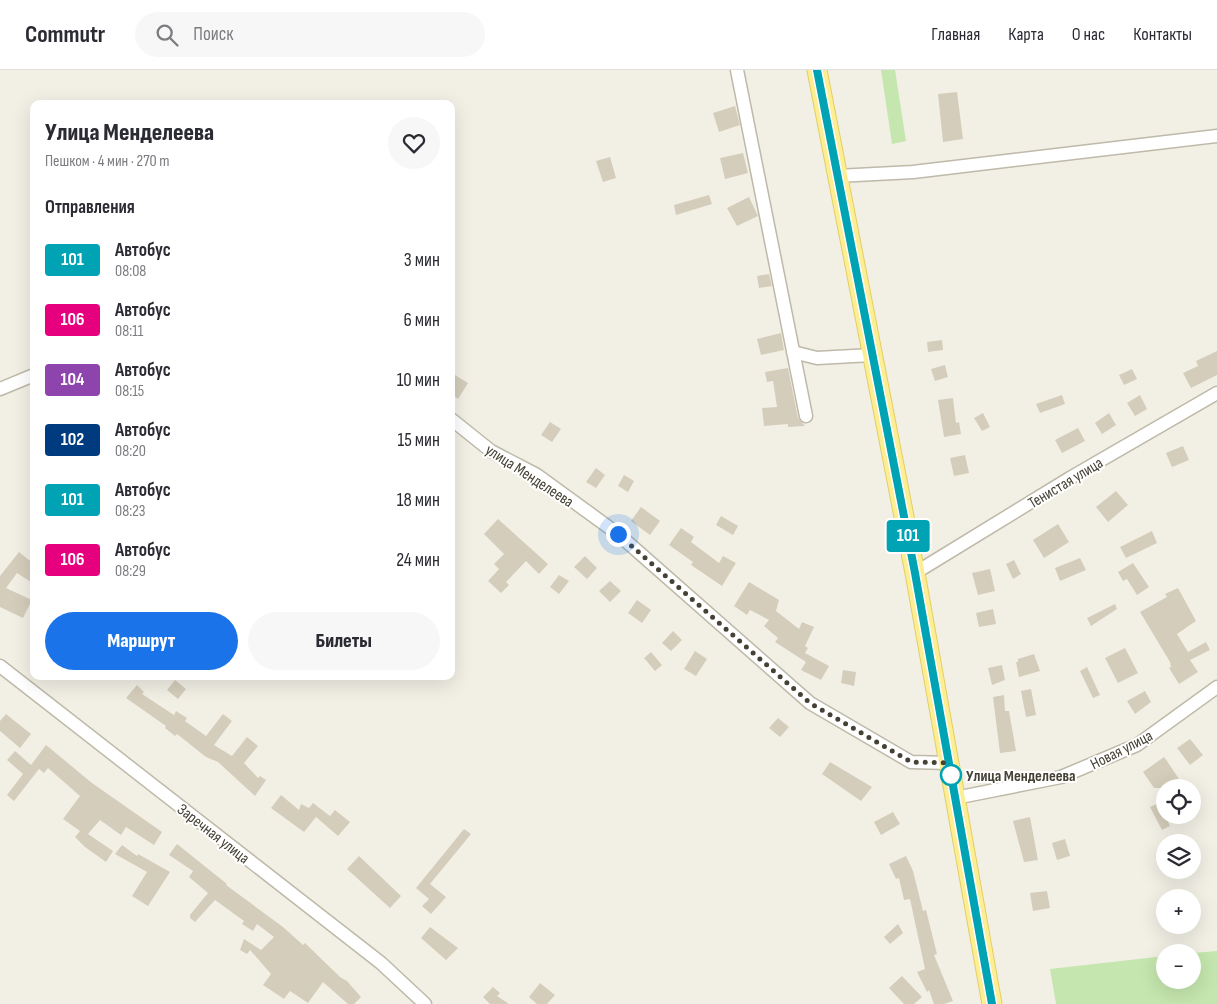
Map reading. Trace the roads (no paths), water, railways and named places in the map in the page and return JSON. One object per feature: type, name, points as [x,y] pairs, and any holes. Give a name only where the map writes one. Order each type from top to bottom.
[{"type":"main road","points":[[817,70],[915,573],[992,1004]]},
{"type":"street","points":[[737,70],[806,416]]},
{"type":"street","points":[[835,167],[923,171],[1217,136]]},
{"type":"street","points":[[793,352],[817,358],[872,355]]},
{"type":"street","points":[[0,389],[30,377]]},
{"type":"street","name":"Тенистая улица","points":[[915,573],[1070,478],[1217,393]]},
{"type":"street","name":"улица Менделеева","points":[[455,422],[491,451],[537,475],[618,534],[810,703],[911,762],[949,763]]},
{"type":"street","name":"Заречная улица","points":[[0,666],[381,963],[425,1004]]},
{"type":"street","name":"Новая улица","points":[[955,798],[1061,778],[1137,744],[1217,687]]},
{"type":"place","name":"Улица Менделеева","points":[[951,775]]}]
